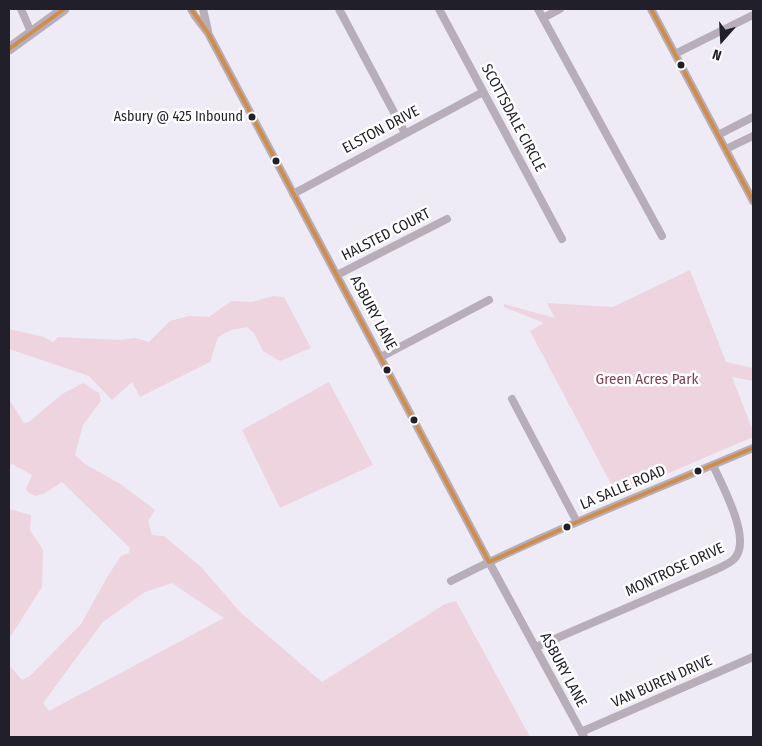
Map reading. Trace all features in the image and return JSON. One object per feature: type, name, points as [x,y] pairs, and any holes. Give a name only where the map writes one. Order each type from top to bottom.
[{"type":"main road","points":[[9,49],[64,9]]},
{"type":"street","points":[[21,9],[31,32]]},
{"type":"street","name":"ASBURY LANE","points":[[191,9],[208,33],[582,735]]},
{"type":"street","name":"ASBURY LANE","points":[[203,9],[208,33]]},
{"type":"street","points":[[339,9],[405,133]]},
{"type":"street","name":"SCOTTSDALE CIRCLE","points":[[440,9],[562,239]]},
{"type":"street","points":[[538,9],[662,236]]},
{"type":"street","points":[[543,18],[560,9]]},
{"type":"street","points":[[652,9],[753,201]]},
{"type":"street","points":[[675,54],[753,16]]},
{"type":"street","name":"ELSTON DRIVE","points":[[293,194],[483,92]]},
{"type":"street","points":[[718,135],[753,117]]},
{"type":"street","points":[[726,149],[753,136]]},
{"type":"street","name":"HALSTED COURT","points":[[337,275],[447,219]]},
{"type":"street","points":[[381,357],[489,300]]},
{"type":"street","points":[[512,399],[577,522]]},
{"type":"street","name":"LA SALLE ROAD","points":[[451,581],[577,522],[753,448]]},
{"type":"street","name":"MONTROSE DRIVE","points":[[536,647],[708,573],[728,564],[734,559],[740,548],[738,521],[713,465]]},
{"type":"street","name":"VAN BUREN DRIVE","points":[[582,735],[753,657]]},
{"type":"green space","name":"Green Acres Park","points":[[690,270],[726,362],[753,368],[753,381],[732,377],[753,431],[753,437],[617,495],[530,331],[544,323],[504,307],[504,304],[555,318],[547,303],[613,307]]},
{"type":"green space","points":[[273,296],[284,297],[311,348],[280,361],[263,351],[254,333],[247,327],[231,330],[218,337],[210,362],[140,397],[132,382],[112,400],[89,376],[9,349],[9,329],[44,337],[53,342],[58,337],[120,340],[136,338],[149,342],[170,321],[189,316],[209,317],[231,301],[252,302]]},
{"type":"green space","points":[[329,382],[373,465],[280,508],[242,430]]},
{"type":"green space","points":[[83,383],[99,393],[101,401],[83,425],[75,455],[85,464],[122,485],[155,510],[148,521],[152,535],[164,536],[202,568],[239,611],[322,682],[445,604],[456,601],[530,737],[9,737],[9,665],[22,680],[30,676],[81,624],[109,574],[121,556],[129,553],[130,548],[62,482],[45,493],[36,496],[29,493],[26,489],[32,475],[12,464],[9,466],[9,399],[24,423],[29,422],[62,394]],"holes":[[[172,583],[224,618],[49,711],[43,703],[103,622],[145,592]]]},
{"type":"green space","points":[[9,509],[31,515],[30,530],[43,550],[42,587],[9,639]]},
{"type":"transit line","points":[[9,49],[64,9]]},
{"type":"transit line","points":[[191,9],[208,33],[489,562]]},
{"type":"transit line","points":[[651,9],[753,201]]},
{"type":"transit line","points":[[489,562],[577,522],[753,448]]},
{"type":"place","name":"Asbury @ 425 Inbound","points":[[252,117]]}]
